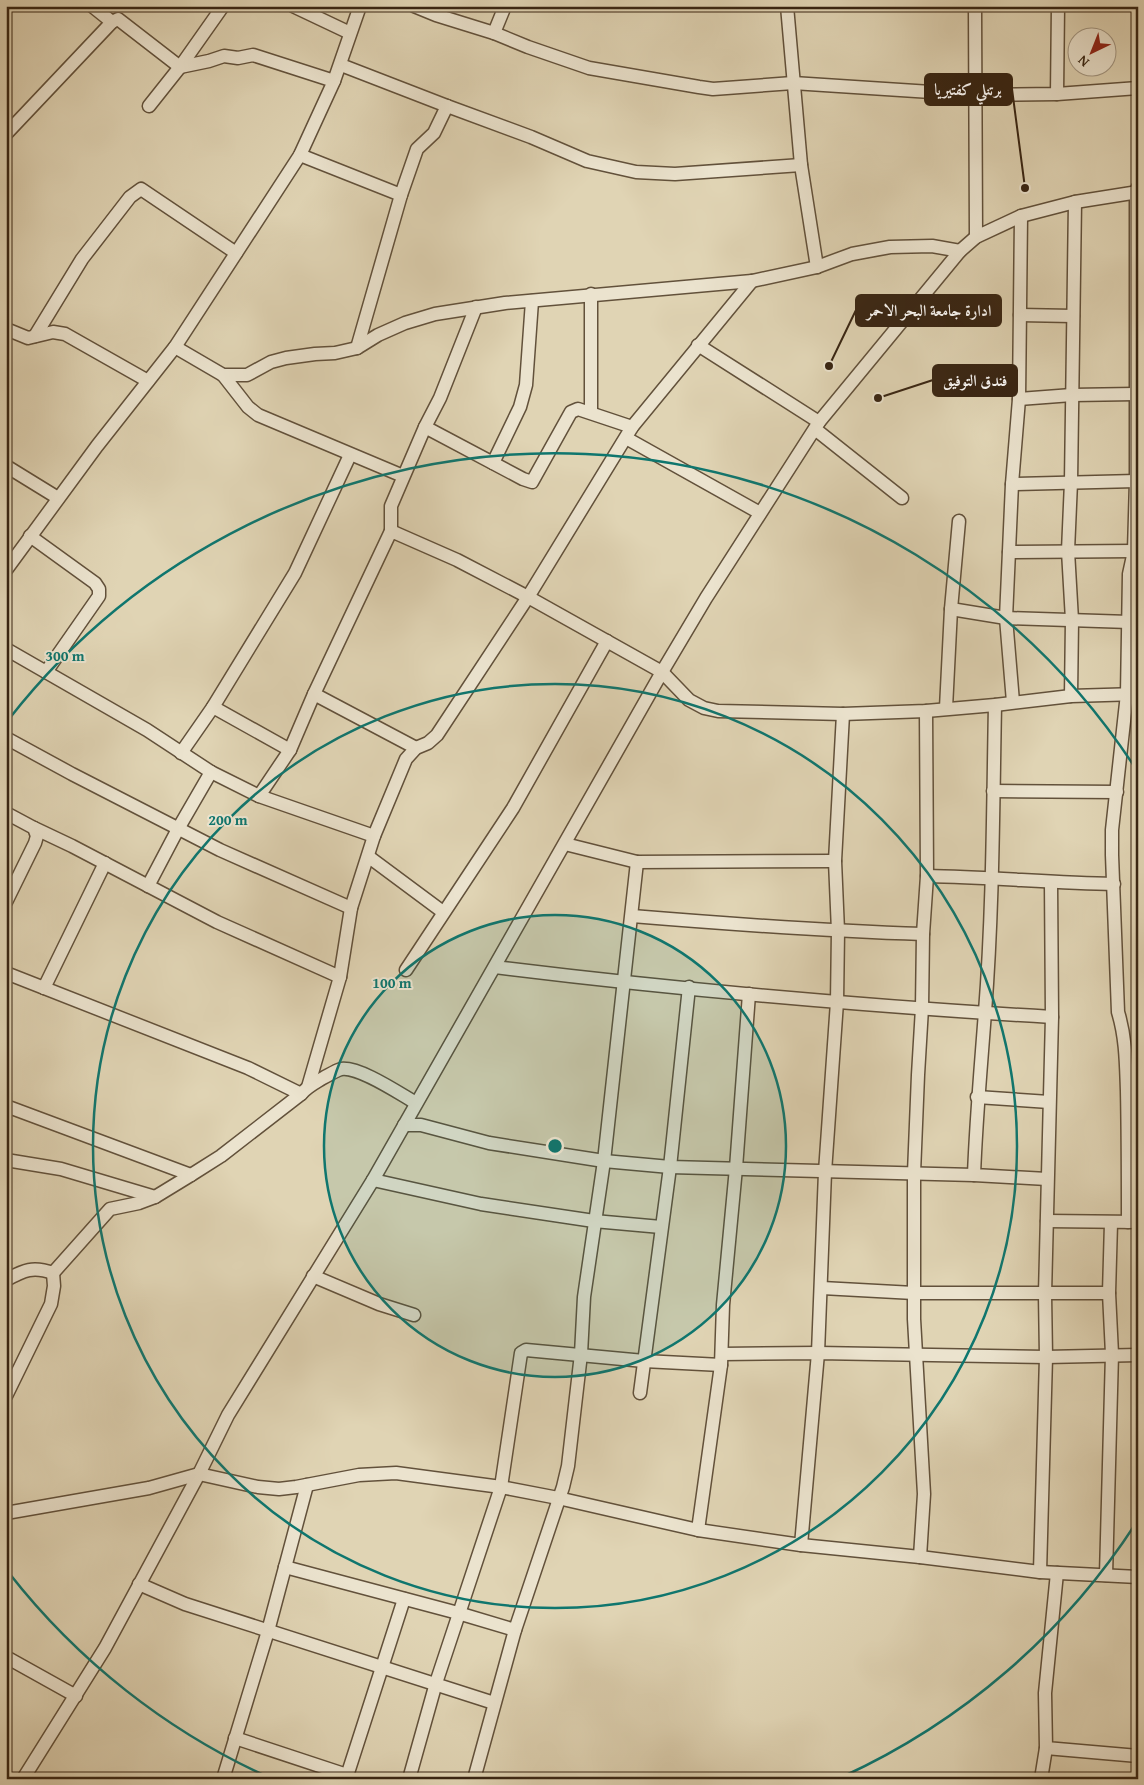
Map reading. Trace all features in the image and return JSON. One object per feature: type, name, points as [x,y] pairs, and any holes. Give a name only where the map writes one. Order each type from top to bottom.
[{"type":"street","points":[[92,6],[112,22]]},
{"type":"street","points":[[149,106],[180,67],[223,6]]},
{"type":"street","points":[[6,570],[58,498],[175,347],[300,155],[341,64],[360,6]]},
{"type":"street","points":[[414,6],[494,33],[528,48],[589,68],[713,89],[793,83],[977,95],[1057,94],[1138,88]]},
{"type":"street","points":[[494,33],[505,6]]},
{"type":"street","points":[[787,6],[801,165],[817,267]]},
{"type":"street","points":[[975,6],[977,95],[976,237]]},
{"type":"street","points":[[1057,94],[1058,6]]},
{"type":"street","points":[[299,8],[350,33]]},
{"type":"street","points":[[7,133],[112,22],[118,18],[180,67]]},
{"type":"street","points":[[180,67],[224,56],[238,58],[252,55],[334,81]]},
{"type":"street","points":[[341,64],[532,137],[587,161],[636,172],[689,174],[801,165]]},
{"type":"street","points":[[357,348],[401,195],[417,149],[434,133],[447,106]]},
{"type":"street","points":[[300,155],[401,195]]},
{"type":"street","points":[[35,336],[82,258],[130,197],[141,189],[236,252]]},
{"type":"street","points":[[24,1778],[105,1648],[199,1474],[228,1415],[373,1180],[662,672],[706,598],[817,425],[960,251],[976,237],[1021,216],[1074,202],[1137,190],[1136,481],[1134,551],[1129,574],[1128,622],[1132,694],[1112,830],[1118,1012],[1123,1028],[1125,1049],[1133,1222],[1047,1221]]},
{"type":"street","points":[[1071,696],[1072,620],[1068,551],[1071,482],[1074,202]]},
{"type":"street","points":[[1014,702],[1006,618],[1012,484],[1019,399],[1021,216]]},
{"type":"street","points":[[223,375],[247,375],[271,362],[286,358],[309,354],[335,353],[357,348],[378,335],[405,323],[435,314],[476,307],[591,294],[752,281],[817,267],[852,254],[890,248],[932,246],[960,251]]},
{"type":"street","points":[[304,1090],[340,977],[351,908],[369,857],[374,836],[406,759],[416,748],[437,735],[528,597],[629,432],[752,281]]},
{"type":"street","points":[[591,294],[591,412]]},
{"type":"street","points":[[493,463],[520,407],[526,385],[532,301]]},
{"type":"street","points":[[259,796],[290,750],[314,694],[391,531],[391,506],[425,427],[440,398],[476,307]]},
{"type":"street","points":[[1020,315],[1073,316]]},
{"type":"street","points":[[6,329],[28,338],[53,332],[65,334],[148,381]]},
{"type":"street","points":[[698,346],[817,425],[902,498]]},
{"type":"street","points":[[175,347],[223,375],[248,407],[258,415],[403,476]]},
{"type":"street","points":[[1019,399],[1072,395],[1135,394]]},
{"type":"street","points":[[425,427],[532,482],[571,412],[578,408],[591,412],[629,432],[760,513]]},
{"type":"street","points":[[181,753],[213,707],[295,573],[350,455]]},
{"type":"street","points":[[6,466],[58,498]]},
{"type":"street","points":[[1012,484],[1136,481]]},
{"type":"street","points":[[946,708],[951,609],[959,521]]},
{"type":"street","points":[[391,531],[456,560],[528,597],[662,672],[689,700],[704,708],[718,711],[843,714],[926,711],[1071,696],[1132,694]]},
{"type":"street","points":[[30,536],[95,583],[99,589],[100,596],[46,672]]},
{"type":"street","points":[[1009,552],[1134,551]]},
{"type":"street","points":[[951,609],[1006,618],[1128,622]]},
{"type":"street","points":[[406,970],[513,808],[607,641]]},
{"type":"street","points":[[6,649],[124,716],[211,772],[259,796],[374,836]]},
{"type":"street","points":[[314,694],[416,748]]},
{"type":"street","points":[[974,1174],[977,1097],[985,1013],[991,877],[995,705]]},
{"type":"street","points":[[213,707],[290,750]]},
{"type":"street","points":[[920,1557],[924,1494],[914,1293],[914,1173],[927,876],[926,711]]},
{"type":"street","points":[[801,1545],[822,1288],[824,1172],[836,1002],[838,931],[835,861],[843,714]]},
{"type":"street","points":[[6,738],[220,850],[351,908]]},
{"type":"street","points":[[148,886],[211,772]]},
{"type":"street","points":[[993,791],[1117,792]]},
{"type":"street","points":[[6,813],[217,922],[340,977]]},
{"type":"street","points":[[6,902],[35,843],[37,836],[34,828]]},
{"type":"street","points":[[565,844],[637,862],[835,861]]},
{"type":"street","points":[[369,857],[443,912]]},
{"type":"street","points":[[474,1779],[515,1630],[558,1498],[563,1488],[568,1466],[581,1354],[584,1297],[604,1161],[637,862]]},
{"type":"street","points":[[44,988],[105,863]]},
{"type":"street","points":[[927,876],[991,877],[1051,883],[1114,884]]},
{"type":"street","points":[[1040,1572],[1052,1017],[1051,883]]},
{"type":"street","points":[[632,916],[838,931],[923,934]]},
{"type":"street","points":[[495,967],[623,983],[689,987],[836,1002],[1052,1017]]},
{"type":"street","points":[[6,973],[304,1090]]},
{"type":"street","points":[[640,1393],[670,1167],[689,987]]},
{"type":"street","points":[[698,1530],[722,1360],[723,1305],[736,1168],[749,994]]},
{"type":"street","points":[[52,1273],[110,1209],[139,1203],[155,1197],[191,1176],[221,1156],[304,1090],[342,1069],[353,1070],[375,1079],[416,1103]]},
{"type":"street","points":[[977,1097],[1049,1102]]},
{"type":"street","points":[[6,1106],[191,1176]]},
{"type":"street","points":[[404,1125],[421,1125],[489,1143],[604,1161],[670,1167],[974,1174],[1047,1179]]},
{"type":"street","points":[[6,1160],[61,1169],[155,1197]]},
{"type":"street","points":[[373,1180],[481,1204],[594,1221],[662,1227]]},
{"type":"street","points":[[1106,1575],[1112,1354],[1109,1293],[1111,1223]]},
{"type":"street","points":[[6,1280],[24,1271],[40,1269],[52,1273]]},
{"type":"street","points":[[6,1396],[50,1304],[54,1286],[52,1273]]},
{"type":"street","points":[[313,1276],[379,1304],[414,1314]]},
{"type":"street","points":[[822,1288],[914,1293],[1109,1293]]},
{"type":"street","points":[[409,1779],[458,1613],[501,1487],[522,1353],[526,1350],[644,1360],[722,1360],[818,1353],[1046,1357],[1112,1354],[1138,1355]]},
{"type":"street","points":[[6,1513],[149,1488],[199,1474],[258,1487],[279,1489],[360,1475],[396,1473],[501,1487],[698,1530],[801,1545],[1040,1572],[1138,1577]]},
{"type":"street","points":[[223,1779],[268,1631],[307,1485]]},
{"type":"street","points":[[285,1567],[515,1630]]},
{"type":"street","points":[[1041,1779],[1046,1748],[1045,1693],[1056,1573]]},
{"type":"street","points":[[139,1584],[185,1604],[494,1703]]},
{"type":"street","points":[[236,1738],[347,1777],[404,1599]]},
{"type":"street","points":[[6,1657],[76,1696]]},
{"type":"street","points":[[1046,1748],[1138,1756]]},
{"type":"place","name":"برتنلي كفتيريا","points":[[1025,188]]},
{"type":"place","name":"ادارة جامعة البحر الاحمر","points":[[829,366]]},
{"type":"place","name":"فندق التوفيق","points":[[878,398]]}]
